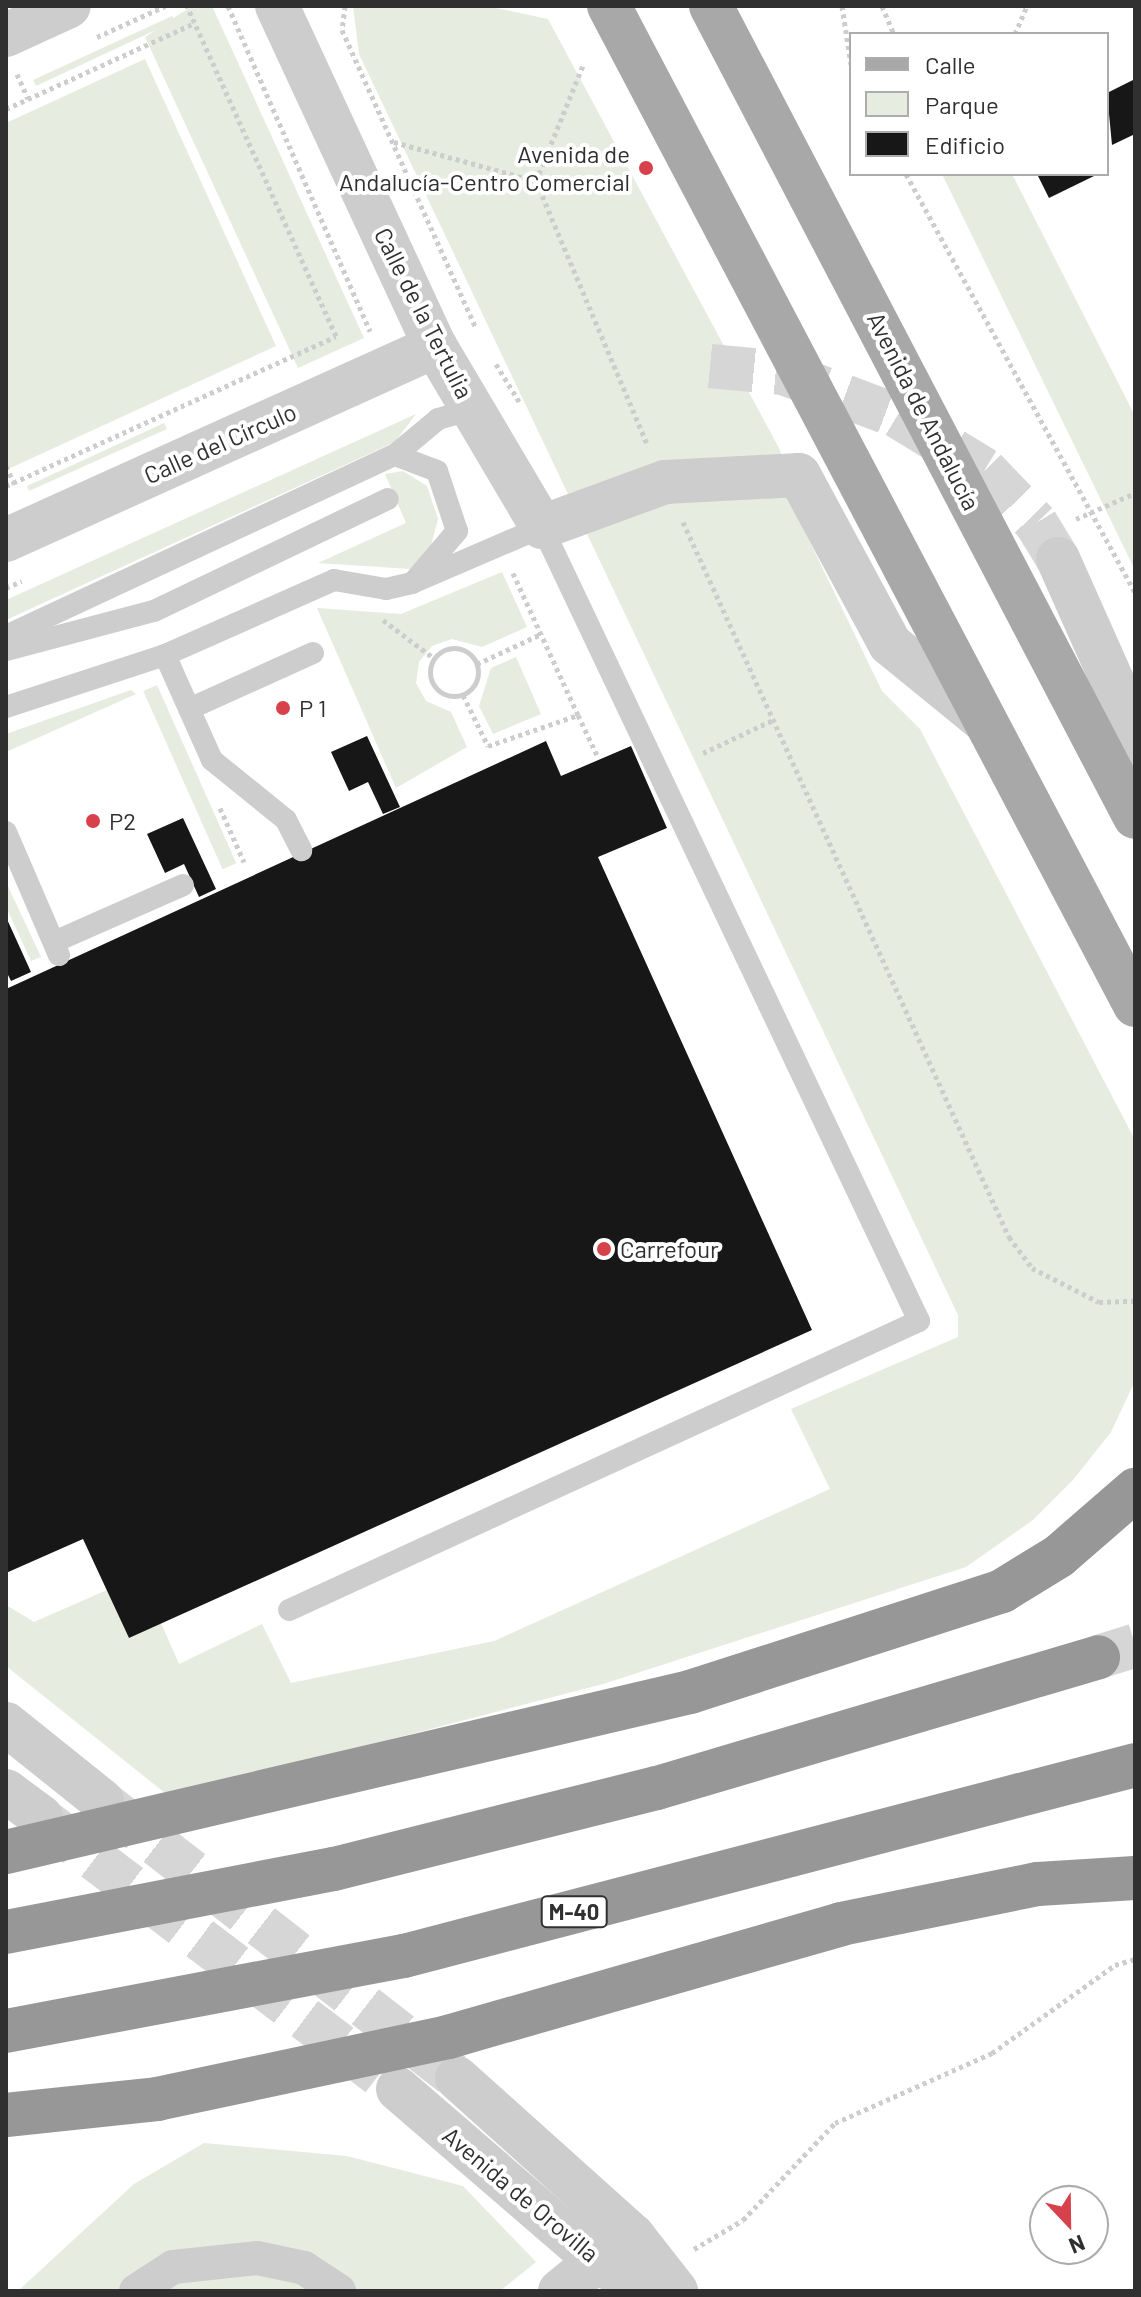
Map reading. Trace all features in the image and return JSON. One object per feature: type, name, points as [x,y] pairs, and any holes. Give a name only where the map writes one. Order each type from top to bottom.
[{"type":"highway","points":[[6,1852],[690,1692],[1002,1591],[1059,1556],[1135,1490]]},
{"type":"highway","points":[[6,1932],[365,1862],[657,1788],[1098,1657]]},
{"type":"highway","name":"M-40","points":[[6,2031],[404,1956],[1135,1765]]},
{"type":"highway","points":[[6,2115],[173,2096],[448,2037],[841,1924],[1038,1884],[1135,1878]]},
{"type":"main road","points":[[609,6],[1135,1005]]},
{"type":"main road","name":"Avenida de Andalucía","points":[[711,6],[1135,817]]},
{"type":"main road","points":[[1095,934],[1135,1042]]},
{"type":"street","points":[[12,54],[69,6]]},
{"type":"street","name":"Calle de la Tertulia","points":[[277,6],[435,346],[542,527]]},
{"type":"street","name":"Calle del Círculo","points":[[6,540],[435,346]]},
{"type":"street","name":"Calle del Círculo","points":[[6,563],[226,463]]},
{"type":"street","points":[[542,527],[665,482],[799,475],[890,644],[982,719]]},
{"type":"street","points":[[1058,559],[1124,707],[1135,805]]},
{"type":"street","points":[[6,1724],[102,1801]]},
{"type":"street","points":[[6,1791],[41,1817]]},
{"type":"street","name":"Avenida de Orovilla","points":[[457,2078],[633,2236],[682,2271]]},
{"type":"street","name":"Avenida de Orovilla","points":[[398,2089],[597,2261],[649,2291]]},
{"type":"street","points":[[136,2291],[173,2267],[257,2258],[304,2268],[339,2291]]},
{"type":"street","points":[[560,2291],[597,2261]]},
{"type":"lane","points":[[6,636],[395,455],[438,419],[473,409]]},
{"type":"lane","points":[[395,455],[437,471],[457,531],[412,583]]},
{"type":"lane","points":[[6,650],[154,611],[388,499]]},
{"type":"lane","points":[[6,707],[165,655],[334,580],[386,589],[412,583],[542,527],[919,1321],[289,1610]]},
{"type":"lane","points":[[189,709],[313,653]]},
{"type":"lane","points":[[165,655],[212,760],[286,820],[301,850]]},
{"type":"lane","points":[[6,832],[57,949],[183,885]]},
{"type":"path","points":[[6,486],[336,336],[187,6]]},
{"type":"path","points":[[228,6],[369,320],[371,342]]},
{"type":"path","points":[[345,6],[342,30],[483,344]]},
{"type":"path","points":[[842,6],[849,51]]},
{"type":"path","points":[[882,6],[893,32]]},
{"type":"path","points":[[1016,32],[1027,6]]},
{"type":"path","points":[[6,109],[195,23]]},
{"type":"path","points":[[12,54],[28,99]]},
{"type":"path","points":[[584,63],[536,181],[650,452]]},
{"type":"path","points":[[393,141],[536,181]]},
{"type":"path","points":[[907,176],[1135,592]]},
{"type":"path","points":[[489,358],[527,416]]},
{"type":"path","points":[[6,466],[18,493]]},
{"type":"path","points":[[1076,519],[1092,516],[1135,493]]},
{"type":"path","points":[[679,512],[1009,1237],[1032,1268],[1099,1302],[1135,1301]]},
{"type":"path","points":[[510,567],[597,755]]},
{"type":"path","points":[[369,610],[435,659]]},
{"type":"path","points":[[477,664],[541,634]]},
{"type":"path","points":[[463,695],[437,689],[430,677],[435,659],[454,648],[477,664]]},
{"type":"path","points":[[463,695],[473,687],[477,664]]},
{"type":"path","points":[[463,695],[488,746],[578,715]]},
{"type":"path","points":[[703,753],[773,720]]},
{"type":"path","points":[[682,2271],[743,2220],[835,2123],[992,2053],[1115,1965],[1135,1959]]},
{"type":"green space","points":[[192,6],[212,6],[364,338],[298,368],[145,37]]},
{"type":"green space","points":[[353,6],[487,6],[548,19],[780,450],[793,507],[882,691],[920,729],[1135,1140],[1135,1381],[1111,1432],[1073,1480],[1033,1520],[966,1567],[603,1684],[170,1797],[6,1666],[6,1605],[34,1622],[107,1590],[129,1638],[161,1623],[179,1664],[262,1624],[291,1683],[494,1641],[830,1489],[791,1409],[958,1337],[958,1315],[359,54]]},
{"type":"green space","points":[[172,16],[175,21],[36,86],[33,80]]},
{"type":"green space","points":[[145,59],[276,346],[6,470],[6,123]]},
{"type":"green space","points":[[943,176],[1013,176],[1135,416],[1135,570]]},
{"type":"green space","points":[[416,414],[395,442],[6,620],[6,600]]},
{"type":"green space","points":[[164,423],[167,429],[29,491],[27,486]]},
{"type":"green space","points":[[403,471],[427,486],[438,519],[431,546],[410,569],[318,563],[406,523],[385,474]]},
{"type":"green space","points":[[502,572],[527,627],[482,647],[452,639],[432,646],[419,662],[416,683],[426,701],[451,712],[467,747],[396,788],[317,608],[401,614]]},
{"type":"green space","points":[[516,657],[541,714],[493,734],[479,706],[491,668]]},
{"type":"green space","points":[[157,685],[236,863],[223,869],[143,691]]},
{"type":"green space","points":[[131,690],[136,694],[6,752],[6,734]]},
{"type":"green space","points":[[6,882],[41,957],[31,961],[6,907]]},
{"type":"green space","points":[[204,2143],[347,2156],[463,2186],[536,2262],[500,2291],[18,2291],[134,2184]]},
{"type":"building","points":[[1135,79],[1135,134],[1112,145],[1109,114],[1109,92]]},
{"type":"building","points":[[1038,176],[1094,176],[1049,198]]},
{"type":"building","points":[[367,736],[400,807],[383,814],[368,782],[349,791],[331,752]]},
{"type":"building","points":[[546,741],[561,776],[631,746],[667,828],[598,857],[812,1330],[129,1638],[83,1539],[6,1573],[6,989]]},
{"type":"building","points":[[183,818],[216,889],[199,897],[184,864],[165,873],[147,834]]},
{"type":"building","points":[[6,917],[31,972],[11,981],[6,971]]},
{"type":"tunnel","points":[[710,366],[783,373],[897,416],[985,470],[1036,523],[1058,559]]},
{"type":"tunnel","points":[[1098,1657],[1135,1646]]},
{"type":"tunnel","points":[[105,1804],[457,2078]]},
{"type":"tunnel","points":[[42,1819],[379,2075]]},
{"type":"place","name":"Avenida de Andalucía-Centro Comercial","points":[[646,168]]},
{"type":"place","name":"P 1","points":[[283,708]]},
{"type":"place","name":"P2","points":[[93,821]]},
{"type":"place","name":"Carrefour","points":[[604,1249]]}]
